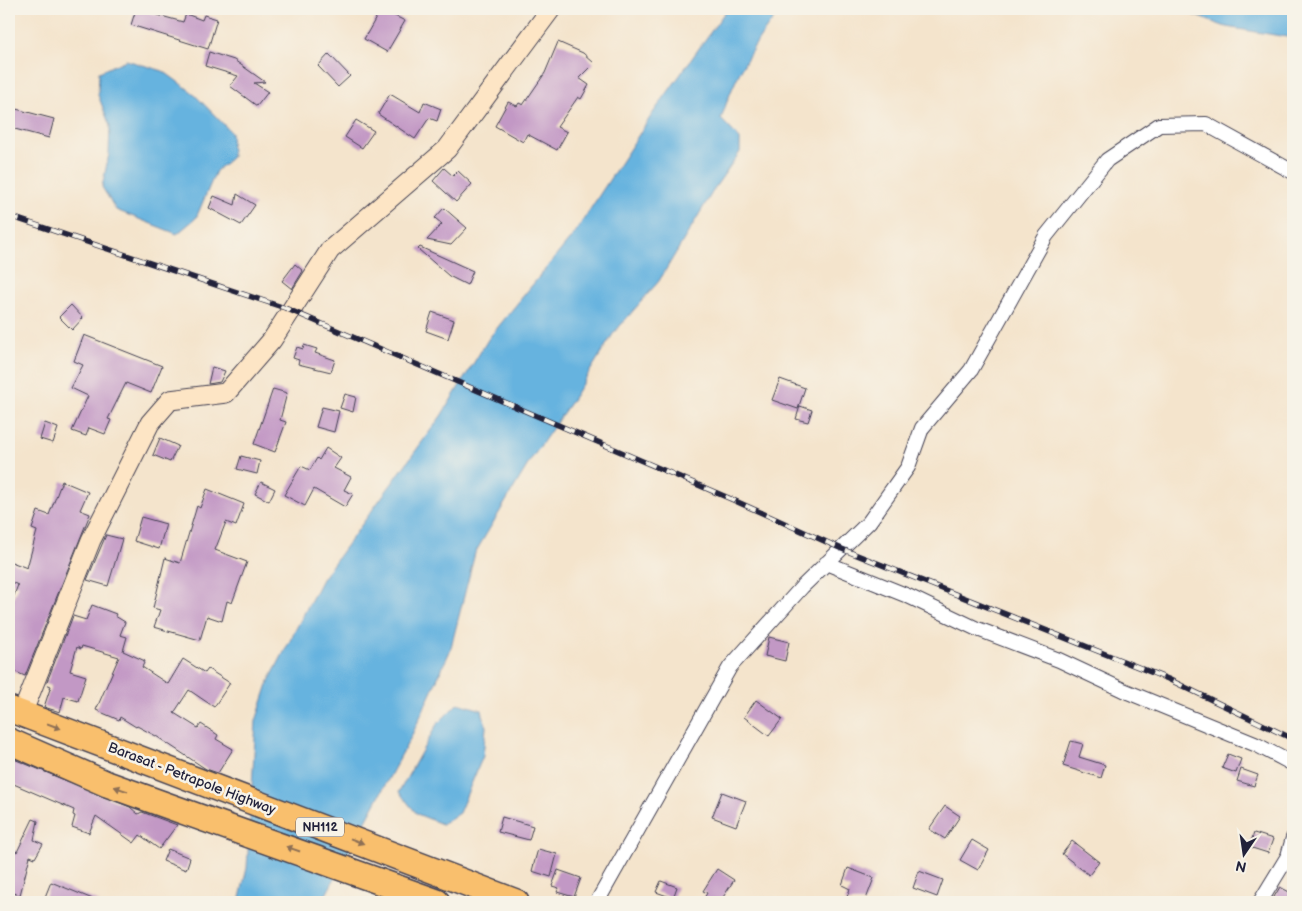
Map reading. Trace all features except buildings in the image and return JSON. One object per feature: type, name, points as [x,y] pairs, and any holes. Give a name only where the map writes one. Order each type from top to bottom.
[{"type":"highway","name":"Barasat - Petrapole Highway","points":[[16,712],[516,902]]},
{"type":"highway","name":"NH112","points":[[9,741],[107,784],[437,902]]},
{"type":"main road","points":[[16,712],[91,540],[150,423],[170,400],[226,393],[272,340],[330,250],[447,149],[551,9]]},
{"type":"street","points":[[597,902],[730,667],[802,587],[869,522],[908,467],[922,428],[971,370],[1046,236],[1107,160],[1159,126],[1206,124],[1293,172]]},
{"type":"street","points":[[826,563],[908,596],[975,628],[1058,660],[1123,690],[1257,745],[1293,764]]},
{"type":"street","points":[[1260,902],[1288,856],[1293,838]]},
{"type":"water","points":[[727,9],[782,9],[762,34],[746,61],[732,89],[721,119],[740,139],[740,152],[716,186],[659,281],[613,334],[572,400],[530,461],[475,553],[450,651],[411,737],[322,902],[239,902],[247,868],[256,721],[269,681],[322,579],[441,416],[489,338],[574,234],[653,113]]},
{"type":"water","points":[[1177,9],[1293,9],[1293,38],[1226,27]]},
{"type":"water","points":[[126,60],[163,71],[192,92],[231,132],[232,157],[216,171],[196,218],[177,234],[116,210],[102,187],[109,154],[110,126],[98,95],[99,72]]},
{"type":"water","points":[[458,703],[482,710],[486,727],[483,756],[459,813],[442,824],[417,814],[399,792],[437,724]]},
{"type":"railway","points":[[9,216],[285,308],[731,499],[842,549],[1168,679],[1293,739]]}]
